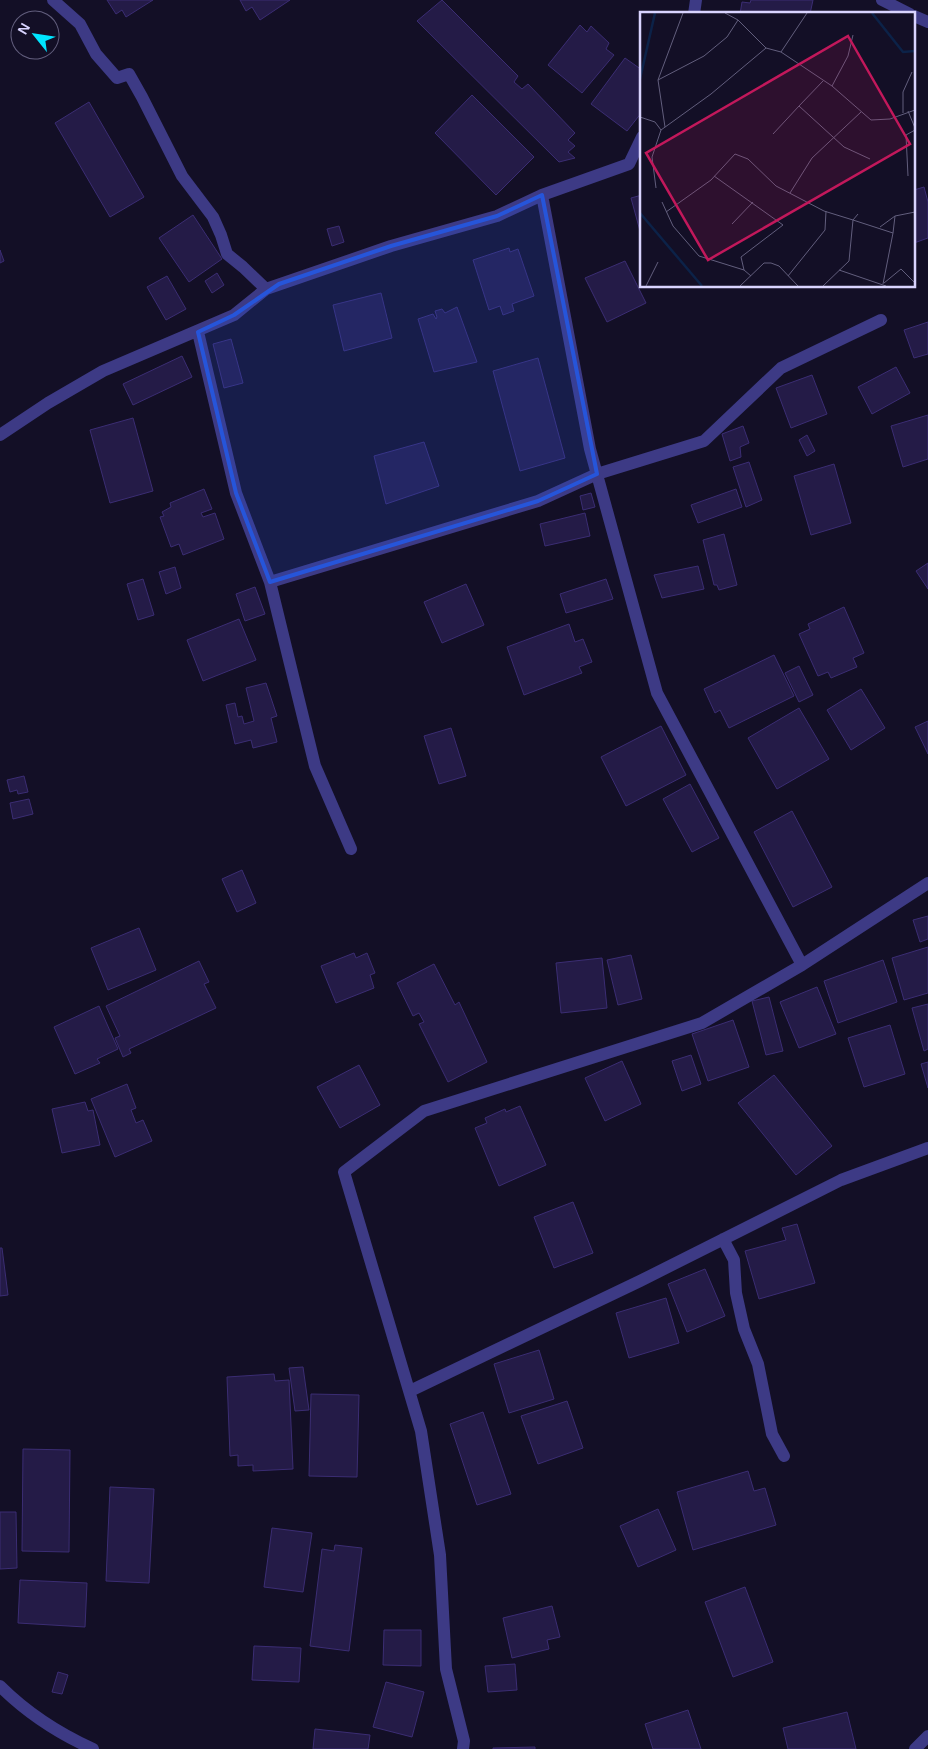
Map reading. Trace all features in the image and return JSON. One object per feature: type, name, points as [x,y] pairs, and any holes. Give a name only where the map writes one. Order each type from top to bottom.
[{"type":"street","points":[[53,0],[80,24],[96,54],[117,78],[129,74],[182,176],[213,217],[222,235],[228,254],[266,289]]},
{"type":"street","points":[[882,0],[906,12]]},
{"type":"street","points":[[916,17],[928,22]]},
{"type":"street","points":[[0,435],[48,403],[103,371],[234,315],[266,289],[390,246],[497,216],[542,195],[629,164],[640,141]]},
{"type":"street","points":[[542,195],[590,449],[657,693],[802,965]]},
{"type":"street","points":[[270,582],[538,500],[597,474],[704,441],[781,368],[881,320]]},
{"type":"street","points":[[198,332],[236,493],[270,582],[315,766],[351,849]]},
{"type":"street","points":[[463,1749],[464,1741],[446,1669],[440,1555],[421,1431],[344,1172],[424,1111],[702,1023],[802,965],[928,883]]},
{"type":"street","points":[[410,1392],[723,1240],[841,1180],[928,1148]]},
{"type":"street","points":[[723,1240],[734,1260],[736,1292],[744,1329],[758,1364],[772,1434],[784,1456]]},
{"type":"street","points":[[0,1686],[47,1723],[73,1740],[92,1749]]},
{"type":"street","points":[[915,1749],[928,1736]]},
{"type":"highlighted area","points":[[542,195],[597,474],[538,501],[270,582],[236,493],[198,332],[234,315],[279,284],[391,246],[497,216]]},
{"type":"building","points":[[107,0],[153,0],[126,17],[122,10],[116,14]]},
{"type":"building","points":[[240,0],[290,0],[260,20],[252,7],[246,11]]},
{"type":"building","points":[[442,0],[518,76],[514,82],[522,89],[528,84],[575,133],[568,140],[575,146],[568,152],[575,158],[559,162],[417,21]]},
{"type":"building","points":[[751,0],[813,0],[810,12],[740,12],[742,2],[750,3]]},
{"type":"building","points":[[580,25],[587,32],[591,26],[609,43],[606,49],[614,55],[582,93],[548,65]]},
{"type":"building","points":[[625,58],[640,69],[640,115],[627,131],[591,104]]},
{"type":"building","points":[[472,95],[534,157],[496,195],[435,133]]},
{"type":"building","points":[[89,102],[144,197],[110,217],[55,123]]},
{"type":"building","points":[[924,187],[928,202],[928,238],[916,242],[916,189]]},
{"type":"building","points":[[640,196],[640,231],[631,198]]},
{"type":"building","points":[[193,215],[222,259],[189,282],[159,238]]},
{"type":"building","points":[[339,226],[344,242],[332,246],[327,229]]},
{"type":"building","points":[[509,248],[510,252],[518,249],[534,296],[512,304],[514,311],[503,315],[500,306],[489,310],[473,260]]},
{"type":"building","points":[[0,250],[4,261],[0,263]]},
{"type":"building","points":[[625,261],[646,303],[607,322],[585,278]]},
{"type":"building","points":[[217,273],[224,285],[212,293],[205,281]]},
{"type":"building","points":[[167,276],[186,309],[166,320],[147,287]]},
{"type":"building","points":[[381,293],[392,338],[344,351],[333,305]]},
{"type":"building","points":[[457,307],[477,362],[434,372],[418,319],[433,314],[436,319],[435,311],[442,309],[445,313]]},
{"type":"building","points":[[928,322],[928,354],[914,358],[904,330]]},
{"type":"building","points":[[231,339],[243,383],[224,388],[213,344]]},
{"type":"building","points":[[182,356],[192,377],[133,405],[123,384]]},
{"type":"building","points":[[538,358],[565,458],[520,471],[493,371]]},
{"type":"building","points":[[896,367],[910,393],[872,414],[858,387]]},
{"type":"building","points":[[812,375],[827,414],[791,428],[776,388]]},
{"type":"building","points":[[928,415],[928,459],[903,467],[891,426]]},
{"type":"building","points":[[133,418],[153,491],[110,503],[90,430]]},
{"type":"building","points":[[743,426],[749,443],[740,447],[741,457],[730,461],[722,434]]},
{"type":"building","points":[[807,435],[815,451],[807,456],[799,440]]},
{"type":"building","points":[[424,442],[439,486],[386,504],[374,456]]},
{"type":"building","points":[[749,462],[762,500],[746,507],[733,467]]},
{"type":"building","points":[[834,464],[851,523],[811,535],[794,476]]},
{"type":"building","points":[[204,489],[212,509],[201,513],[203,517],[215,513],[224,539],[183,555],[179,544],[171,547],[160,517],[164,516],[162,512],[171,507],[170,503]]},
{"type":"building","points":[[736,489],[742,507],[698,523],[691,505]]},
{"type":"building","points":[[591,493],[595,507],[583,510],[580,496]]},
{"type":"building","points":[[585,513],[590,536],[545,546],[540,524]]},
{"type":"building","points":[[724,534],[737,585],[719,590],[717,585],[714,585],[703,540]]},
{"type":"building","points":[[928,563],[928,589],[916,571]]},
{"type":"building","points":[[698,566],[704,589],[662,598],[654,575]]},
{"type":"building","points":[[175,567],[181,588],[166,594],[159,572]]},
{"type":"building","points":[[143,579],[154,615],[138,620],[127,584]]},
{"type":"building","points":[[606,579],[613,599],[566,613],[560,594]]},
{"type":"building","points":[[466,584],[484,625],[442,643],[424,602]]},
{"type":"building","points":[[255,587],[265,614],[245,621],[236,594]]},
{"type":"building","points":[[844,607],[864,653],[853,658],[857,667],[831,678],[828,672],[818,676],[799,634],[810,629],[808,624]]},
{"type":"building","points":[[239,619],[256,660],[203,681],[187,640]]},
{"type":"building","points":[[569,624],[575,642],[583,639],[592,662],[579,667],[582,673],[524,695],[507,647]]},
{"type":"building","points":[[774,655],[794,696],[729,728],[720,710],[715,713],[704,689]]},
{"type":"building","points":[[799,666],[813,695],[799,702],[785,673]]},
{"type":"building","points":[[266,683],[277,716],[271,718],[277,742],[253,748],[251,740],[235,744],[226,705],[235,703],[238,717],[242,716],[244,724],[254,721],[246,688]]},
{"type":"building","points":[[861,689],[885,728],[851,750],[827,710]]},
{"type":"building","points":[[799,708],[829,759],[777,789],[748,738]]},
{"type":"building","points":[[928,721],[928,754],[915,727]]},
{"type":"building","points":[[661,726],[686,775],[626,806],[601,757]]},
{"type":"building","points":[[451,728],[466,776],[439,784],[424,736]]},
{"type":"building","points":[[24,776],[28,792],[18,794],[17,790],[10,792],[7,780]]},
{"type":"building","points":[[690,784],[719,838],[692,852],[663,799]]},
{"type":"building","points":[[29,799],[33,814],[13,819],[10,803]]},
{"type":"building","points":[[792,811],[832,887],[793,907],[754,832]]},
{"type":"building","points":[[242,870],[256,903],[237,912],[222,879]]},
{"type":"building","points":[[928,916],[928,939],[920,942],[913,920]]},
{"type":"building","points":[[139,928],[156,970],[108,990],[91,948]]},
{"type":"building","points":[[928,947],[928,993],[904,1000],[892,958]]},
{"type":"building","points":[[354,953],[356,958],[367,953],[375,973],[370,975],[374,988],[336,1003],[321,966]]},
{"type":"building","points":[[631,955],[642,999],[618,1005],[607,960]]},
{"type":"building","points":[[602,958],[607,1008],[561,1013],[556,963]]},
{"type":"building","points":[[883,960],[897,1002],[838,1023],[824,981]]},
{"type":"building","points":[[199,961],[209,982],[204,984],[216,1008],[129,1049],[131,1053],[123,1057],[115,1038],[120,1036],[106,1006]]},
{"type":"building","points":[[434,964],[455,1005],[459,1002],[487,1062],[448,1082],[419,1024],[424,1022],[419,1013],[413,1016],[397,983]]},
{"type":"building","points":[[817,987],[836,1034],[799,1048],[780,1002]]},
{"type":"building","points":[[769,997],[783,1051],[766,1055],[752,1001]]},
{"type":"building","points":[[928,1004],[928,1049],[924,1051],[912,1008]]},
{"type":"building","points":[[99,1006],[118,1049],[97,1059],[100,1063],[75,1074],[54,1027]]},
{"type":"building","points":[[733,1020],[749,1067],[708,1081],[692,1034]]},
{"type":"building","points":[[890,1025],[905,1074],[864,1087],[848,1038]]},
{"type":"building","points":[[691,1055],[701,1084],[682,1091],[672,1061]]},
{"type":"building","points":[[622,1061],[641,1104],[605,1121],[585,1078]]},
{"type":"building","points":[[928,1062],[928,1088],[921,1064]]},
{"type":"building","points":[[359,1065],[380,1105],[340,1128],[317,1087]]},
{"type":"building","points":[[774,1075],[832,1146],[796,1175],[738,1103]]},
{"type":"building","points":[[127,1084],[136,1108],[131,1110],[136,1123],[143,1120],[152,1141],[115,1157],[91,1099]]},
{"type":"building","points":[[85,1102],[88,1111],[93,1110],[100,1145],[62,1153],[52,1109]]},
{"type":"building","points":[[520,1106],[546,1165],[499,1186],[475,1128],[487,1123],[485,1118],[505,1109],[506,1112]]},
{"type":"building","points":[[573,1202],[593,1253],[554,1268],[534,1217]]},
{"type":"building","points":[[797,1224],[815,1283],[759,1299],[745,1251],[786,1240],[782,1228]]},
{"type":"building","points":[[0,1248],[2,1248],[8,1295],[0,1296]]},
{"type":"building","points":[[705,1269],[725,1316],[687,1332],[668,1284]]},
{"type":"building","points":[[666,1298],[679,1343],[629,1358],[616,1313]]},
{"type":"building","points":[[539,1350],[554,1399],[509,1413],[494,1364]]},
{"type":"building","points":[[303,1367],[309,1410],[295,1411],[289,1368]]},
{"type":"building","points":[[274,1374],[275,1381],[289,1380],[293,1469],[253,1471],[253,1465],[238,1466],[238,1455],[230,1456],[227,1377]]},
{"type":"building","points":[[311,1394],[359,1395],[357,1477],[309,1476]]},
{"type":"building","points":[[567,1401],[583,1448],[538,1464],[521,1416]]},
{"type":"building","points":[[483,1412],[511,1494],[477,1505],[450,1424]]},
{"type":"building","points":[[23,1449],[70,1450],[69,1552],[22,1551]]},
{"type":"building","points":[[748,1471],[754,1491],[765,1488],[776,1525],[693,1550],[677,1492]]},
{"type":"building","points":[[110,1487],[154,1489],[149,1583],[106,1581]]},
{"type":"building","points":[[658,1509],[676,1550],[638,1567],[620,1526]]},
{"type":"building","points":[[0,1512],[16,1512],[17,1568],[0,1569]]},
{"type":"building","points":[[272,1528],[312,1533],[303,1592],[264,1587]]},
{"type":"building","points":[[335,1545],[362,1548],[349,1651],[310,1646],[322,1549],[334,1551]]},
{"type":"building","points":[[20,1580],[87,1583],[85,1627],[18,1623]]},
{"type":"building","points":[[745,1587],[773,1662],[733,1677],[705,1602]]},
{"type":"building","points":[[552,1606],[560,1637],[547,1640],[549,1649],[512,1658],[503,1618]]},
{"type":"building","points":[[384,1630],[421,1630],[421,1666],[383,1665]]},
{"type":"building","points":[[254,1646],[301,1648],[299,1682],[252,1680]]},
{"type":"building","points":[[515,1664],[517,1690],[488,1692],[485,1666]]},
{"type":"building","points":[[58,1672],[68,1675],[62,1694],[52,1692]]},
{"type":"building","points":[[386,1682],[424,1692],[412,1737],[373,1727]]},
{"type":"building","points":[[688,1710],[701,1749],[653,1749],[645,1724]]},
{"type":"building","points":[[847,1712],[856,1749],[788,1749],[783,1728]]},
{"type":"building","points":[[315,1729],[370,1735],[368,1749],[313,1749]]},
{"type":"building","points":[[535,1747],[535,1749],[493,1749],[493,1748]]}]
